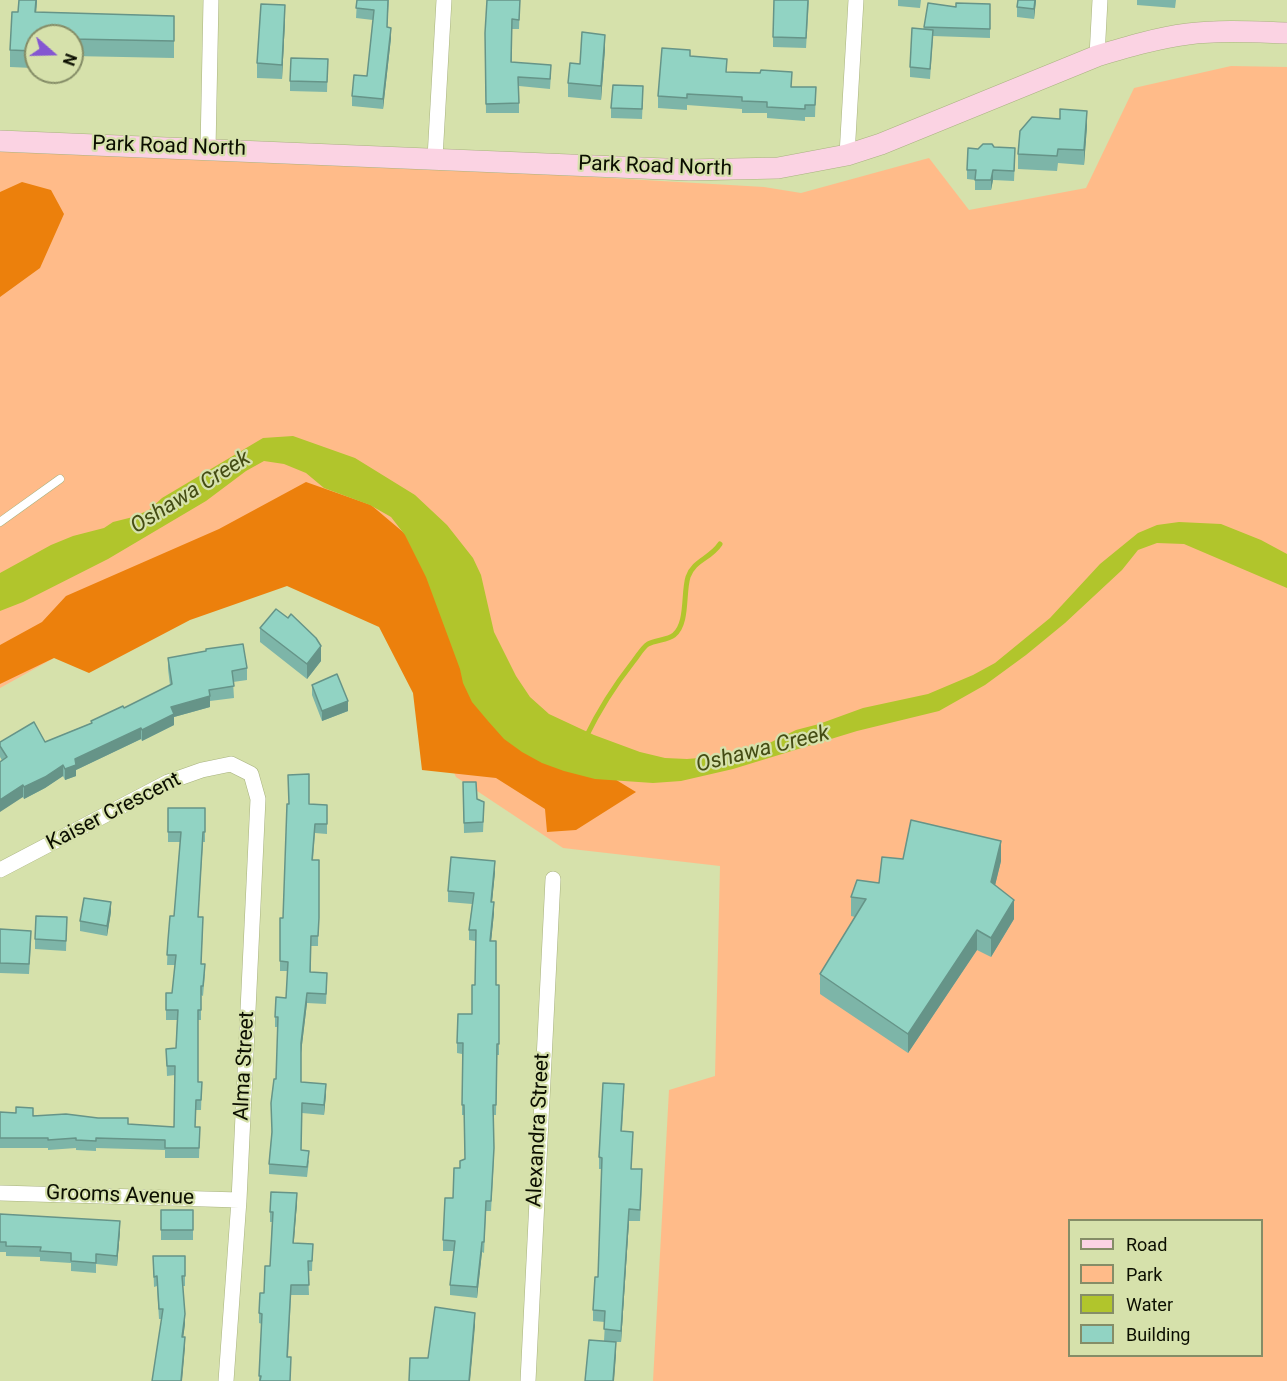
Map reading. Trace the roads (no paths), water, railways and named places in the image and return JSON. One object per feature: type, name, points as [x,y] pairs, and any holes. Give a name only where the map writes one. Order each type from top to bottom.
[{"type":"main road","name":"Park Road North","points":[[0,141],[688,170],[778,168],[847,155],[880,144],[1097,56],[1160,39],[1221,31],[1287,33]]},
{"type":"street","points":[[208,149],[211,0]]},
{"type":"street","points":[[435,158],[444,0]]},
{"type":"street","points":[[847,155],[856,0]]},
{"type":"street","points":[[1097,56],[1100,0]]},
{"type":"street","name":"Kaiser Crescent","points":[[0,870],[168,782],[202,770],[231,764]]},
{"type":"street","name":"Alma Street","points":[[226,1381],[239,1200],[258,798],[251,774],[231,764]]},
{"type":"street","name":"Alexandra Street","points":[[528,1381],[553,879]]},
{"type":"street","name":"Grooms Avenue","points":[[0,1193],[239,1200]]},
{"type":"lane","points":[[0,522],[60,479]]},
{"type":"water","name":"Oshawa Creek","points":[[293,436],[355,458],[415,495],[447,525],[473,558],[481,575],[494,632],[516,676],[530,697],[549,714],[594,735],[640,752],[665,758],[687,759],[734,755],[757,749],[796,730],[863,708],[928,694],[973,675],[995,663],[1050,618],[1100,564],[1138,533],[1157,525],[1179,522],[1221,524],[1261,540],[1287,554],[1287,588],[1184,544],[1157,543],[1138,550],[1122,570],[1065,623],[1026,655],[985,685],[939,711],[857,731],[733,769],[681,781],[653,783],[595,779],[564,771],[542,763],[504,739],[472,702],[463,683],[426,577],[405,535],[391,517],[370,505],[324,488],[306,473],[284,464],[264,461],[246,471],[206,501],[108,559],[23,602],[0,611],[0,573],[51,545],[73,536],[104,528],[113,522],[149,510],[162,498],[263,438]]},
{"type":"waterway","points":[[586,737],[608,698],[644,648],[648,644],[671,637],[678,630],[683,616],[688,577],[694,567],[720,544]]}]
